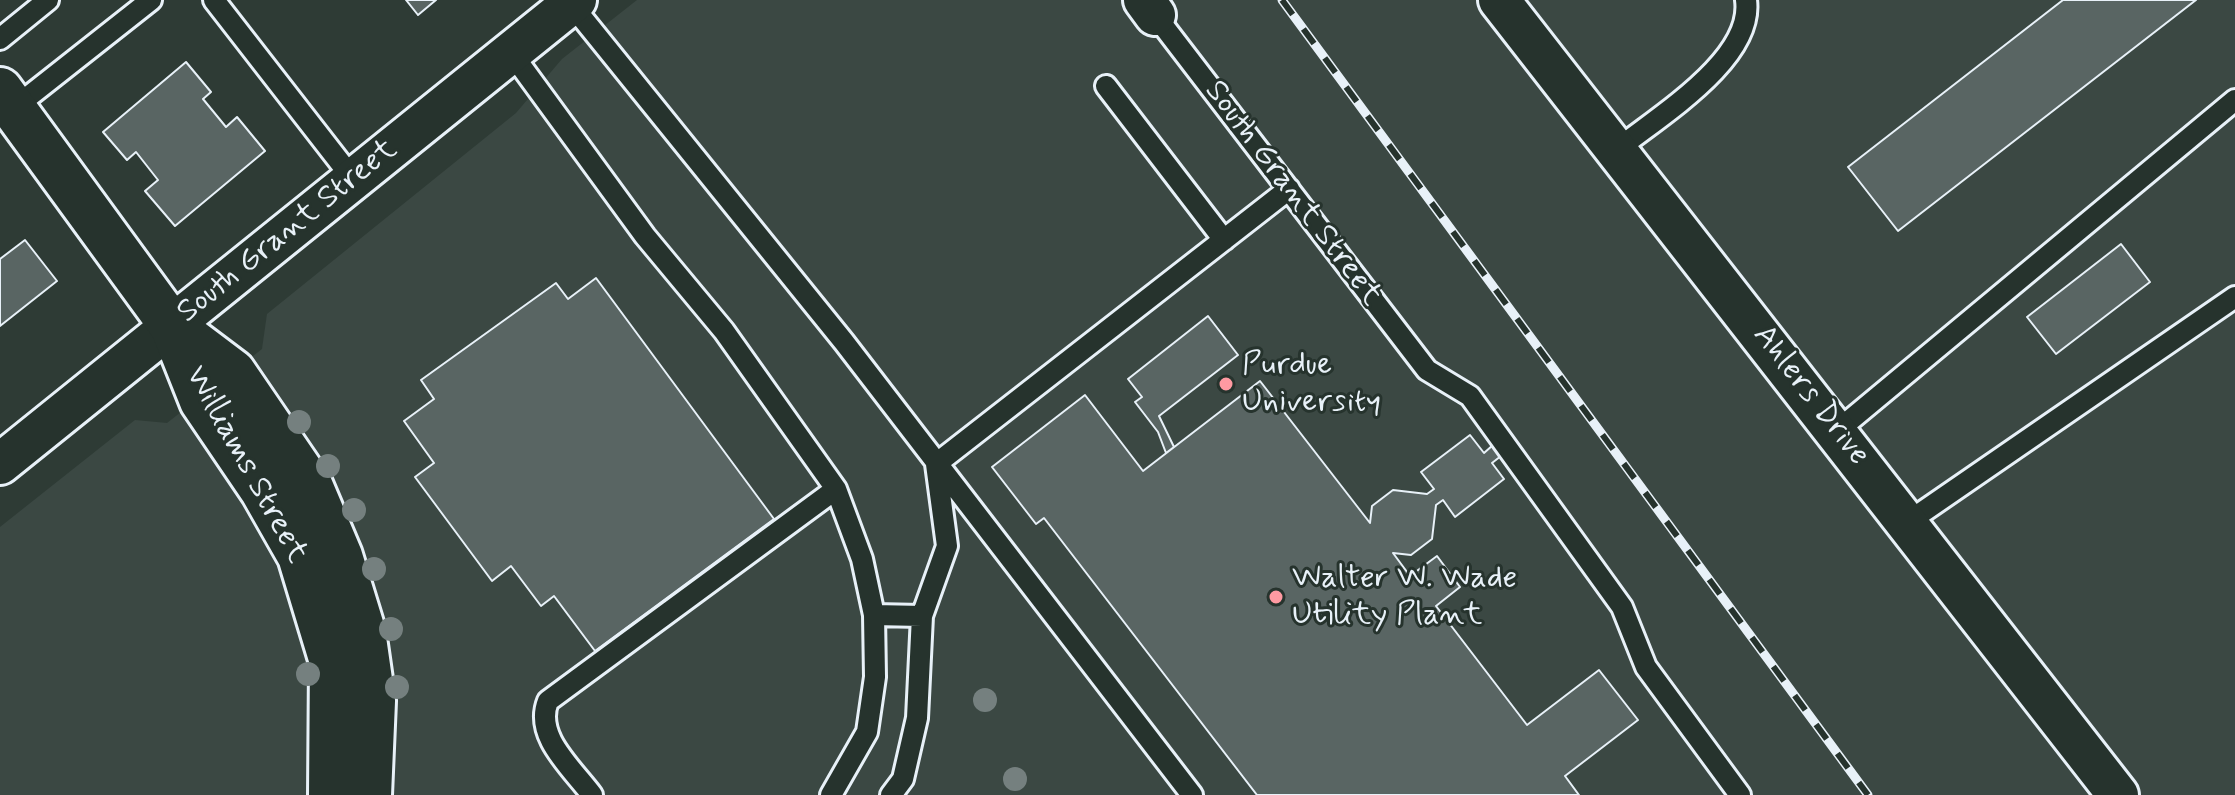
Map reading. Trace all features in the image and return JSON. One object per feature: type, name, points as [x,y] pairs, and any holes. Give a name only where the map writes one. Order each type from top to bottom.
[{"type":"main road","name":"Williams Street","points":[[7,99],[172,326],[202,401],[263,491],[300,556],[332,662],[331,795]]},
{"type":"main road","name":"Williams Street","points":[[172,326],[233,372],[310,485],[363,631],[373,701],[369,795]]},
{"type":"street","name":"Ahlers Drive","points":[[1499,0],[2118,795]]},
{"type":"street","name":"South Grant Street","points":[[0,464],[573,2]]},
{"type":"lane","points":[[0,39],[48,0]]},
{"type":"lane","points":[[7,99],[151,0]]},
{"type":"lane","points":[[214,0],[353,179]]},
{"type":"lane","points":[[1618,149],[1717,70],[1739,38],[1747,11],[1746,0]]},
{"type":"lane","points":[[573,2],[844,342],[1192,795]]},
{"type":"lane","name":"South Grant Street","points":[[1150,7],[1427,370],[1470,396],[1622,607],[1646,667],[1740,795]]},
{"type":"lane","points":[[510,51],[645,236],[724,331],[836,489],[862,559],[874,615],[875,677],[867,732],[831,795]]},
{"type":"lane","points":[[1106,86],[1224,240]]},
{"type":"lane","points":[[1837,431],[2235,100]]},
{"type":"lane","points":[[936,464],[1289,189]]},
{"type":"lane","points":[[1908,522],[2235,297]]},
{"type":"lane","points":[[891,795],[903,779],[917,718],[922,616],[947,546],[936,464]]},
{"type":"lane","points":[[592,795],[545,732],[542,717],[548,701],[836,489]]},
{"type":"lane","points":[[874,615],[922,616]]},
{"type":"shaded area","name":"Purdue University","points":[[637,0],[2235,0],[2235,795],[0,795],[0,527],[135,420],[167,423],[262,349],[267,314],[516,113],[562,59]]},
{"type":"building","points":[[406,0],[436,0],[418,15]]},
{"type":"building","points":[[2063,0],[2196,0],[1898,231],[1848,167]]},
{"type":"building","points":[[186,62],[211,92],[203,99],[226,127],[237,117],[265,151],[175,226],[145,191],[158,180],[136,152],[127,160],[103,132]]},
{"type":"building","points":[[25,240],[57,281],[0,326],[0,259]]},
{"type":"building","points":[[2121,244],[2150,282],[2056,354],[2027,317]]},
{"type":"building","points":[[596,278],[774,519],[595,651],[554,596],[541,606],[511,566],[492,581],[415,477],[434,463],[404,421],[434,399],[421,380],[556,283],[568,299]]},
{"type":"building","points":[[1208,316],[1238,355],[1159,416],[1174,447],[1166,453],[1158,432],[1135,402],[1142,397],[1128,379]]},
{"type":"building","name":"Walter W. Wade Utility Plant","points":[[1260,381],[1370,523],[1372,506],[1393,490],[1427,494],[1434,489],[1421,472],[1470,435],[1484,453],[1493,445],[1501,456],[1492,463],[1504,479],[1455,517],[1443,500],[1436,505],[1432,539],[1411,555],[1393,553],[1410,576],[1437,556],[1460,587],[1436,606],[1527,725],[1599,670],[1638,720],[1565,776],[1579,795],[1257,795],[1044,518],[1036,524],[992,467],[1085,395],[1143,471]]},
{"type":"railway","points":[[1282,0],[1868,795]]},
{"type":"place","name":"Purdue University","points":[[1226,384]]},
{"type":"place","name":"Walter W. Wade Utility Plant","points":[[1276,597]]}]
